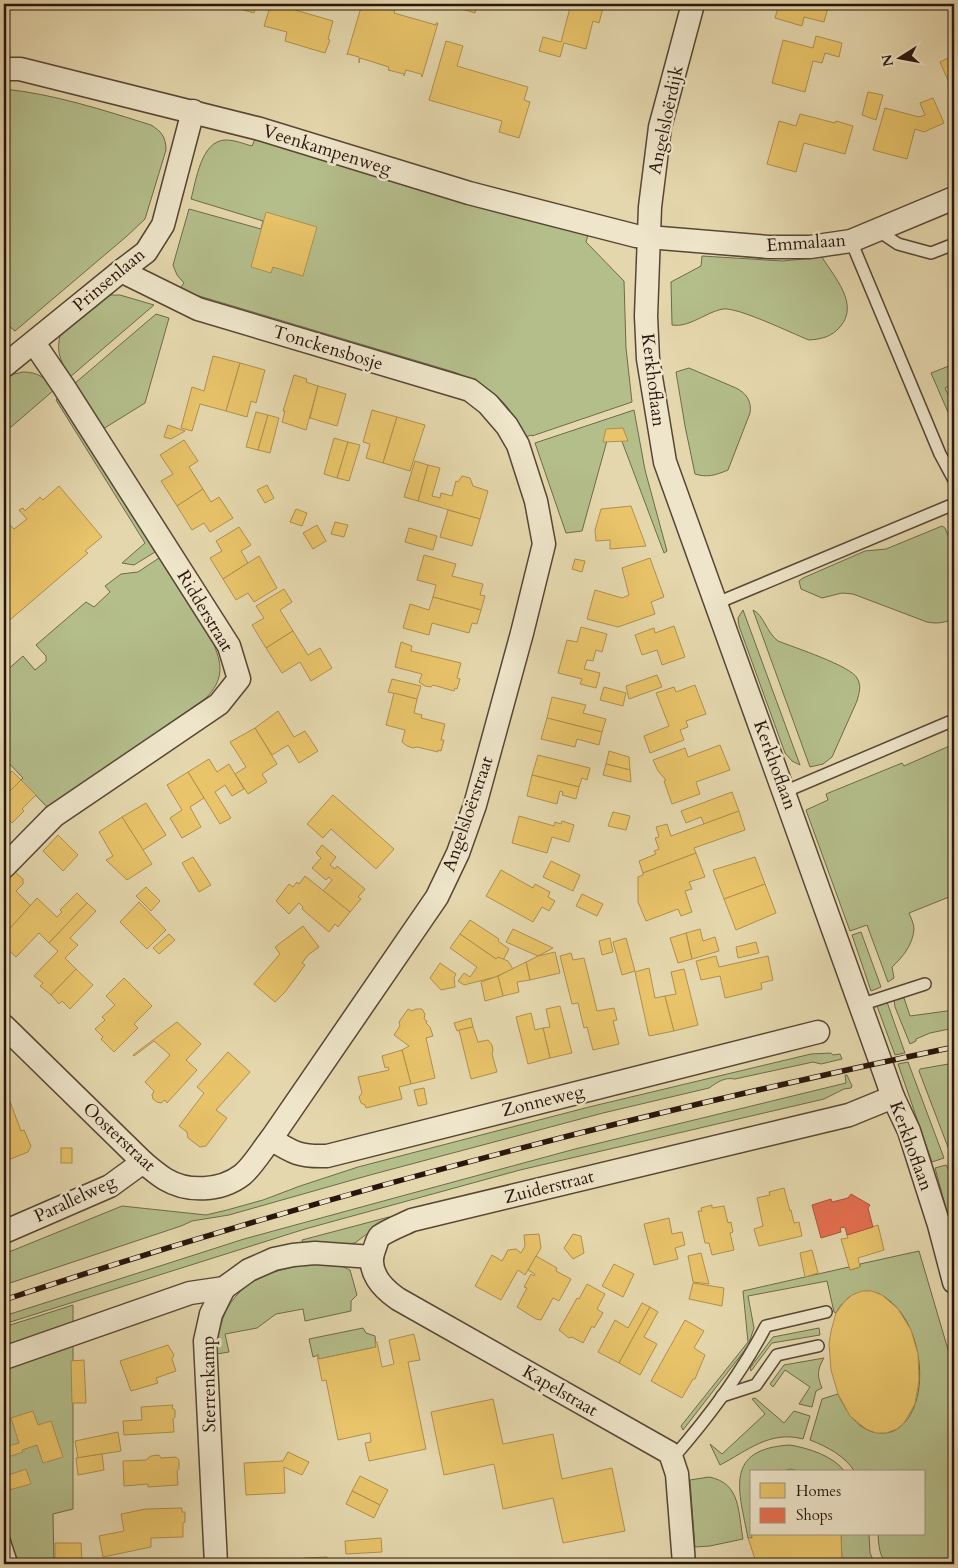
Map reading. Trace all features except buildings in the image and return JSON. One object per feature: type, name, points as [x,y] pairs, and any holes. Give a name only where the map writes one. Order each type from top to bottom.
[{"type":"street","name":"Angelsloërdijk","points":[[649,238],[650,207],[660,127],[693,4]]},
{"type":"street","name":"Veenkampenweg","points":[[4,69],[20,69],[193,111],[260,129],[470,193],[602,228],[649,238]]},
{"type":"street","name":"Prinsenlaan","points":[[4,366],[146,252],[163,225],[193,111]]},
{"type":"street","name":"Emmalaan","points":[[649,238],[769,247],[810,247],[851,241],[954,198]]},
{"type":"street","name":"Kerkhoflaan","points":[[649,238],[646,316],[648,359],[665,462],[722,601],[784,792],[893,1097],[909,1131],[939,1225],[954,1282]]},
{"type":"street","name":"Tonckensbosje","points":[[121,271],[198,309],[470,390],[488,404],[507,426],[518,445]]},
{"type":"street","name":"Ridderstraat","points":[[4,867],[54,816],[218,704],[239,679],[229,646],[34,343]]},
{"type":"street","name":"Angelsloërstraat","points":[[271,1139],[437,897],[458,853],[475,805],[494,739],[544,544],[536,501],[518,445]]},
{"type":"street","name":"Oosterstraat","points":[[4,1026],[143,1162],[166,1180],[184,1186],[206,1188],[226,1185],[243,1174],[271,1139]]},
{"type":"street","name":"Zonneweg","points":[[271,1139],[291,1152],[308,1157],[327,1156],[818,1032]]},
{"type":"street","name":"Zuiderstraat","points":[[372,1257],[378,1238],[412,1220],[849,1115],[893,1097]]},
{"type":"street","name":"Parallelweg","points":[[4,1232],[110,1186],[143,1162]]},
{"type":"street","points":[[4,1358],[190,1294],[224,1288],[249,1270],[274,1260],[293,1255],[315,1253],[372,1257]]},
{"type":"street","name":"Kapelstraat","points":[[372,1257],[373,1271],[383,1288],[398,1299],[670,1453],[672,1459]]},
{"type":"street","name":"Sterrenkamp","points":[[216,1564],[205,1341],[211,1314],[224,1288]]},
{"type":"street","points":[[672,1459],[677,1474],[684,1564]]},
{"type":"lane","points":[[876,230],[898,244],[931,253],[954,244]]},
{"type":"lane","points":[[851,241],[940,454],[953,480]]},
{"type":"lane","points":[[722,601],[954,504]]},
{"type":"lane","points":[[784,792],[954,720]]},
{"type":"lane","points":[[860,1005],[926,984]]},
{"type":"lane","points":[[672,1459],[722,1396],[748,1359],[766,1326],[826,1312]]},
{"type":"lane","points":[[722,1396],[756,1385],[777,1355],[818,1346]]},
{"type":"lane","points":[[4,1540],[12,1564]]},
{"type":"green space","points":[[4,89],[23,91],[97,108],[151,125],[162,135],[166,150],[145,219],[15,331],[4,322]]},
{"type":"green space","points":[[255,139],[588,235],[586,242],[624,281],[626,348],[632,402],[525,437],[519,424],[505,404],[488,389],[467,377],[179,290],[184,283],[177,275],[173,265],[189,209],[261,229],[263,221],[191,199],[201,163],[211,147],[218,142],[226,140],[252,146]]},
{"type":"green space","points":[[702,256],[783,261],[822,257],[843,291],[847,309],[845,318],[840,327],[830,335],[809,340],[752,316],[730,309],[717,311],[685,324],[672,325],[671,282],[701,266]]},
{"type":"green space","points":[[120,295],[154,305],[70,377],[60,356],[59,339],[61,333],[106,296]]},
{"type":"green space","points":[[156,314],[169,318],[145,403],[103,429],[74,384]]},
{"type":"green space","points":[[954,364],[954,384],[945,388],[954,407],[954,426],[931,373]]},
{"type":"green space","points":[[689,368],[740,390],[748,398],[750,405],[750,413],[728,470],[715,475],[704,476],[695,474],[676,372]]},
{"type":"green space","points":[[23,372],[41,376],[54,390],[4,433],[4,379]]},
{"type":"green space","points":[[59,397],[155,552],[134,565],[122,563],[145,543],[56,400]]},
{"type":"green space","points":[[634,410],[645,470],[667,551],[664,553],[620,436],[608,437],[582,531],[566,533],[535,443]]},
{"type":"green space","points":[[942,526],[945,528],[954,550],[954,618],[951,620],[941,623],[927,622],[853,594],[842,593],[822,598],[801,589],[799,581],[803,578],[865,551],[886,549]]},
{"type":"green space","points":[[159,558],[214,645],[220,667],[216,685],[206,698],[48,808],[21,780],[23,778],[4,758],[4,673],[23,656],[35,670],[46,661],[46,656],[36,645],[86,602],[94,607],[110,592],[105,586],[121,574],[138,572]]},
{"type":"green space","points":[[743,610],[800,765],[792,761],[785,753],[739,626],[738,618]]},
{"type":"green space","points":[[753,610],[757,612],[778,641],[844,668],[859,681],[860,689],[857,701],[832,757],[823,764],[810,767]]},
{"type":"green space","points":[[954,744],[954,895],[909,913],[914,927],[912,940],[904,955],[892,967],[894,978],[888,982],[867,925],[850,931],[806,810],[828,800],[826,794],[902,763],[904,766]]},
{"type":"green space","points":[[861,932],[881,987],[871,991],[852,935]]},
{"type":"green space","points":[[904,998],[910,1016],[954,1010],[954,1028],[930,1033],[910,1044],[895,1007],[894,999]]},
{"type":"green space","points":[[887,1002],[905,1053],[895,1055],[877,1006]]},
{"type":"green space","points":[[831,1053],[833,1055],[840,1054],[842,1059],[821,1064],[813,1062],[735,1079],[724,1079],[709,1088],[603,1113],[229,1215],[192,1221],[4,1285],[4,1254],[122,1206],[206,1215],[263,1200],[358,1167],[589,1107],[811,1054]]},
{"type":"green space","points":[[908,1062],[944,1158],[932,1162],[898,1064]]},
{"type":"green space","points":[[954,1063],[954,1163],[919,1071],[920,1069]]},
{"type":"green space","points":[[845,1075],[847,1075],[852,1086],[851,1088],[844,1089],[824,1099],[520,1170],[305,1229],[4,1324],[4,1316],[244,1239],[575,1149],[846,1083]]},
{"type":"green space","points":[[946,1165],[954,1180],[954,1237],[935,1168]]},
{"type":"green space","points":[[389,1217],[355,1243],[303,1244],[302,1240]]},
{"type":"green space","points":[[919,1251],[954,1370],[954,1564],[887,1564],[881,1554],[878,1536],[926,1536],[926,1470],[854,1470],[836,1453],[810,1440],[822,1399],[838,1394],[854,1420],[873,1432],[885,1433],[893,1431],[900,1427],[909,1417],[919,1388],[918,1353],[906,1321],[897,1308],[880,1294],[865,1291],[854,1294],[840,1306],[836,1313],[834,1312],[827,1281],[748,1296],[754,1328],[748,1346],[683,1430],[681,1426],[748,1342],[743,1291],[849,1267],[850,1270],[860,1267],[860,1264]]},
{"type":"green space","points":[[312,1264],[339,1265],[350,1270],[357,1295],[351,1301],[351,1311],[305,1321],[303,1309],[276,1314],[257,1328],[225,1334],[229,1352],[217,1354],[219,1333],[224,1315],[233,1300],[244,1288],[274,1272]]},
{"type":"green space","points":[[73,1305],[73,1509],[53,1514],[54,1564],[4,1564],[4,1327]]},
{"type":"green space","points":[[363,1328],[366,1333],[375,1336],[376,1347],[319,1359],[318,1355],[313,1357],[309,1339]]},
{"type":"green space","points":[[819,1328],[820,1335],[772,1343],[751,1371],[750,1368],[773,1337]]},
{"type":"green space","points":[[824,1358],[819,1373],[822,1388],[816,1391],[812,1407],[799,1404],[810,1387],[785,1370],[773,1387],[770,1384],[784,1365]]},
{"type":"green space","points":[[755,1398],[784,1423],[794,1411],[810,1416],[803,1439],[780,1437],[759,1443],[720,1465],[710,1444],[722,1454],[765,1414],[752,1399]]},
{"type":"green space","points":[[790,1445],[805,1448],[828,1457],[843,1470],[750,1470],[750,1536],[752,1538],[748,1538],[741,1504],[740,1475],[745,1464],[754,1455],[769,1448]]},
{"type":"green space","points":[[709,1477],[727,1485],[733,1492],[743,1539],[695,1547],[690,1480]]},
{"type":"green space","points":[[841,1536],[869,1536],[870,1553],[875,1564],[842,1564]]},
{"type":"railway","points":[[4,1300],[239,1226],[476,1160],[714,1100],[954,1047]]}]
